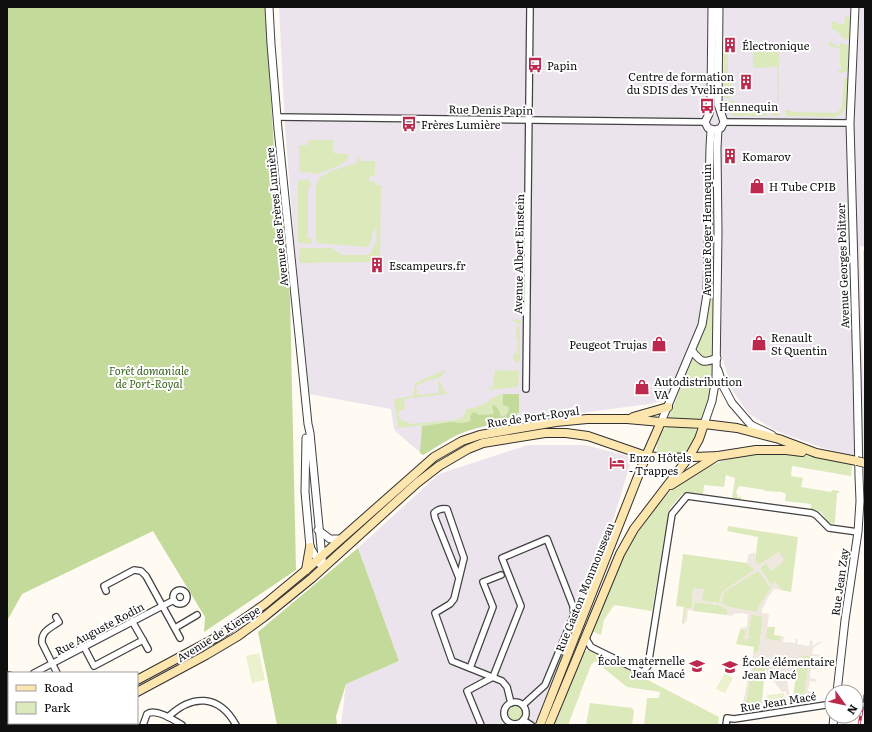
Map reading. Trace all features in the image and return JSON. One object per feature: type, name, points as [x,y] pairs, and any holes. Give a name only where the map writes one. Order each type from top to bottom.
[{"type":"main road","points":[[627,418],[668,407]]},
{"type":"main road","name":"Rue de Port-Royal","points":[[319,559],[434,457],[462,441],[480,435],[556,422],[587,419],[627,418],[737,428],[779,439],[816,453]]},
{"type":"main road","name":"Rue Gaston Monmousseau","points":[[540,725],[646,456],[661,422]]},
{"type":"main road","name":"Rue Gaston Monmousseau","points":[[549,725],[620,554],[634,529],[689,457],[699,439],[704,424]]},
{"type":"main road","name":"Rue de Port-Royal","points":[[322,568],[417,483],[439,466],[468,449],[483,443],[545,433],[566,434],[588,436],[646,456],[670,458],[718,456],[756,450],[786,450],[816,453],[861,462]]},
{"type":"main road","points":[[665,489],[718,456]]},
{"type":"main road","points":[[306,570],[310,547]]},
{"type":"main road","name":"Avenue de Kierspe","points":[[138,679],[220,636],[265,604],[319,559]]},
{"type":"main road","name":"Avenue de Kierspe","points":[[138,691],[238,636],[289,597],[322,568]]},
{"type":"street","name":"Avenue des Frères Lumière","points":[[269,7],[270,44],[310,433],[319,559],[322,568]]},
{"type":"street","name":"Avenue Albert Einstein","points":[[526,389],[530,7]]},
{"type":"street","points":[[712,7],[711,96],[709,114],[705,122],[706,126],[715,130],[723,125],[723,118],[718,104],[719,7]]},
{"type":"street","name":"Avenue Georges Politzer","points":[[855,7],[850,123],[859,476]]},
{"type":"street","points":[[709,114],[715,112],[723,118],[850,123]]},
{"type":"street","name":"Rue Denis Papin","points":[[277,117],[705,122]]},
{"type":"street","name":"Avenue Roger Hennequin","points":[[661,422],[702,324],[707,294],[710,146],[715,130]]},
{"type":"street","name":"Avenue Roger Hennequin","points":[[704,424],[712,401],[717,362],[717,148],[715,130]]},
{"type":"street","points":[[692,351],[699,360],[704,362],[717,362],[723,386],[732,404],[751,424],[779,439]]},
{"type":"street","name":"Avenue des Frères Lumière","points":[[308,424],[305,492],[310,547],[319,559]]},
{"type":"street","name":"Rue Jean Zay","points":[[838,684],[845,620],[858,532],[860,501],[859,476]]},
{"type":"street","points":[[585,636],[591,647],[645,674],[648,666],[672,514],[687,496],[812,513],[829,528],[858,532]]},
{"type":"street","points":[[459,578],[435,518],[434,513],[443,508],[447,509],[464,558],[454,599],[450,604],[435,613],[452,661],[502,681],[507,687],[511,703]]},
{"type":"street","points":[[318,530],[330,539],[341,539]]},
{"type":"street","points":[[481,725],[467,691],[494,677],[521,606],[502,558],[547,539],[573,606],[574,615],[545,684],[523,705]]},
{"type":"street","points":[[106,591],[104,586],[134,570],[141,571],[146,576],[163,605],[180,638]]},
{"type":"street","points":[[470,668],[493,607],[483,582],[501,575]]},
{"type":"street","name":"Rue Auguste Rodin","points":[[36,672],[174,600]]},
{"type":"street","points":[[175,628],[197,615]]},
{"type":"street","points":[[56,617],[59,622],[45,631],[41,638],[56,672]]},
{"type":"street","points":[[132,621],[148,649]]},
{"type":"street","points":[[84,647],[94,666],[143,640]]},
{"type":"street","points":[[580,650],[591,647]]},
{"type":"street","points":[[168,717],[176,709],[185,704],[206,700],[225,709],[232,717],[236,725]]},
{"type":"street","points":[[517,702],[523,705],[526,711],[523,720],[517,723],[507,720],[505,717],[505,710],[508,705],[517,702]]},
{"type":"street","name":"Rue Jean Macé","points":[[726,725],[727,718],[734,719],[824,705]]},
{"type":"street","points":[[143,725],[147,714],[150,712],[168,717],[182,725]]},
{"type":"street","points":[[523,720],[531,725]]},
{"type":"shaded area","points":[[279,7],[865,7],[865,246],[860,246],[865,458],[823,448],[774,430],[749,414],[732,390],[721,353],[691,346],[670,392],[662,401],[496,424],[457,435],[423,455],[394,430],[391,409],[309,394],[296,263],[285,127]]},
{"type":"shaded area","points":[[528,445],[585,445],[628,456],[630,465],[597,572],[535,725],[341,725],[346,684],[399,661],[358,548],[439,474]]},
{"type":"shaded area","points":[[755,552],[755,560],[758,565],[779,552],[784,559],[781,564],[771,571],[766,563],[760,568],[772,586],[772,583],[775,582],[781,590],[774,589],[768,597],[762,610],[762,613],[769,614],[766,639],[780,641],[781,636],[784,637],[783,642],[795,643],[796,639],[798,639],[797,644],[809,646],[810,641],[813,641],[812,646],[822,642],[813,648],[812,654],[820,655],[819,657],[813,656],[811,666],[818,667],[818,669],[811,669],[810,678],[816,679],[816,682],[810,681],[808,691],[814,692],[814,694],[808,694],[807,702],[809,703],[803,704],[810,656],[804,655],[798,660],[796,675],[786,673],[791,705],[788,706],[786,691],[782,692],[767,673],[764,666],[755,665],[750,677],[744,713],[741,713],[748,678],[753,666],[753,654],[759,650],[763,617],[751,614],[748,636],[750,636],[750,639],[747,638],[747,641],[743,638],[746,629],[740,630],[740,628],[747,627],[748,614],[740,613],[733,614],[732,616],[727,615],[728,610],[719,605],[694,602],[693,611],[688,610],[687,620],[684,624],[686,608],[692,608],[693,588],[704,589],[702,601],[719,603],[722,593],[726,589],[754,570],[747,563],[748,555]],"holes":[[[758,571],[771,588],[757,612],[728,607],[721,603],[725,591]]]},
{"type":"green space","name":"Forêt domaniale de Port-Royal","points":[[7,7],[265,7],[274,148],[290,298],[296,570],[204,632],[205,617],[153,531],[22,594],[7,621]]},
{"type":"green space","points":[[845,16],[850,17],[849,38],[845,40],[836,30],[832,30],[832,22],[836,21],[837,24],[844,24]]},
{"type":"green space","points":[[832,40],[831,43],[839,47],[841,43],[849,46],[848,71],[842,73],[837,70],[841,70],[840,48],[830,47],[828,45]]},
{"type":"green space","points":[[739,47],[779,47],[778,114],[781,114],[779,116],[773,116],[772,113],[773,111],[777,111],[777,67],[753,68],[753,50]]},
{"type":"green space","points":[[728,52],[728,80],[732,80],[730,98],[724,97],[724,53]]},
{"type":"green space","points":[[844,78],[848,79],[847,101],[841,114],[836,117],[786,116],[785,110],[790,110],[792,112],[837,113],[842,107]]},
{"type":"green space","points":[[732,100],[737,107],[749,111],[749,116],[736,116],[726,111],[723,102]]},
{"type":"green space","points":[[760,106],[763,107],[764,114],[769,114],[767,116],[750,116],[752,110]]},
{"type":"green space","points":[[712,136],[717,137],[714,354],[712,357],[703,360],[697,355],[697,350],[705,322]]},
{"type":"green space","points":[[308,140],[333,140],[333,153],[349,154],[347,159],[342,164],[318,174],[299,171],[299,145],[308,145]]},
{"type":"green space","points":[[357,156],[359,156],[360,161],[375,161],[375,175],[369,176],[369,181],[375,182],[375,185],[381,185],[380,262],[299,263],[299,248],[332,248],[342,255],[367,255],[371,253],[377,241],[376,227],[373,231],[371,242],[368,247],[318,243],[316,241],[316,187],[318,181],[327,173],[357,163]]},
{"type":"green space","points":[[307,179],[312,184],[308,189],[308,238],[311,237],[312,241],[310,244],[298,243],[298,181]]},
{"type":"green space","points":[[863,251],[865,251],[865,375]]},
{"type":"green space","points":[[515,319],[521,320],[520,324],[518,324],[518,327],[520,327],[520,361],[518,361],[518,365],[513,359],[513,353],[517,353],[518,339],[516,338],[517,322],[513,322]]},
{"type":"green space","points":[[693,358],[714,362],[712,386],[703,421],[668,419]]},
{"type":"green space","points":[[447,369],[439,378],[429,380],[416,386],[417,395],[439,393],[438,381],[440,381],[443,389],[448,394],[404,399],[405,408],[404,410],[398,411],[399,418],[410,424],[455,420],[463,417],[466,413],[466,409],[482,405],[500,394],[503,394],[503,405],[509,407],[508,413],[501,417],[499,410],[494,414],[470,416],[472,421],[462,423],[451,422],[398,428],[394,399],[413,396],[415,383]]},
{"type":"green space","points":[[495,370],[519,371],[518,387],[489,390],[489,387],[493,387]]},
{"type":"green space","points":[[503,394],[519,394],[519,413],[517,413],[517,416],[519,416],[519,421],[500,423],[473,429],[461,433],[423,455],[420,453],[422,426],[471,421],[470,416],[474,412],[479,415],[494,414],[492,406],[494,405],[499,410],[501,417],[503,417],[507,414],[509,407],[503,405]]},
{"type":"green space","points":[[669,426],[689,426],[696,430],[697,433],[694,442],[690,450],[685,454],[671,455],[657,452],[659,437],[663,430]]},
{"type":"green space","points":[[749,454],[796,454],[852,464],[851,476],[792,466],[791,476],[803,478],[801,487],[831,492],[832,490],[839,491],[839,493],[837,493],[835,523],[829,524],[821,512],[811,509],[811,504],[785,501],[786,494],[781,492],[765,491],[739,486],[736,493],[738,494],[737,497],[741,497],[741,499],[732,498],[735,478],[726,475],[724,487],[704,485],[703,494],[689,492],[682,494],[670,508],[666,527],[668,529],[664,538],[652,611],[614,605],[604,620],[601,635],[591,631],[627,548],[656,507],[672,489],[702,470],[722,461]]},
{"type":"green space","points":[[728,526],[798,537],[791,592],[781,590],[775,582],[772,586],[760,568],[779,552],[758,566],[755,560],[758,537],[727,531]]},
{"type":"green space","points":[[358,548],[399,661],[346,684],[336,716],[337,725],[277,725],[258,632]]},
{"type":"green space","points":[[683,554],[747,563],[755,570],[722,593],[719,603],[702,601],[692,592],[692,609],[686,608],[684,624],[682,623],[684,607],[676,606]]},
{"type":"green space","points":[[758,570],[771,588],[757,612],[728,607],[721,603],[725,591]]},
{"type":"green space","points":[[694,602],[719,605],[728,610],[727,615],[693,611]]},
{"type":"green space","points":[[751,614],[763,617],[759,650],[753,654],[754,647],[736,644],[740,630],[746,629],[743,638],[748,636]]},
{"type":"green space","points":[[767,627],[775,627],[774,635],[781,636],[780,641],[765,639]]},
{"type":"green space","points":[[586,651],[592,651],[719,717],[718,725],[644,725],[647,698],[659,698],[660,692],[627,687],[595,661],[591,665],[568,725],[555,725],[581,658]]},
{"type":"green space","points":[[259,653],[265,680],[252,683],[246,656]]},
{"type":"green space","points":[[804,655],[810,656],[803,704],[792,705],[798,660]]},
{"type":"green space","points":[[755,665],[764,666],[765,669],[761,710],[744,713],[750,677]]},
{"type":"green space","points":[[725,673],[733,678],[725,693],[716,689]]},
{"type":"green space","points":[[784,693],[786,702],[768,705],[767,695]]},
{"type":"green space","points":[[590,703],[632,708],[634,711],[632,725],[586,725]]},
{"type":"green space","points":[[512,704],[518,704],[523,709],[521,718],[518,720],[512,720],[507,715],[507,709]]},
{"type":"railway","points":[[859,725],[865,695]]},
{"type":"place","name":"Électronique","points":[[730,45]]},
{"type":"place","name":"Papin","points":[[535,65]]},
{"type":"place","name":"Centre de formation du SDIS des Yvelines","points":[[746,82]]},
{"type":"place","name":"Hennequin","points":[[707,106]]},
{"type":"place","name":"Frères Lumière","points":[[409,124]]},
{"type":"place","name":"Komarov","points":[[730,156]]},
{"type":"place","name":"H Tube CPIB","points":[[757,186]]},
{"type":"place","name":"Escampeurs.fr","points":[[377,265]]},
{"type":"place","name":"Renault St Quentin","points":[[759,343]]},
{"type":"place","name":"Peugeot Trujas","points":[[659,344]]},
{"type":"place","name":"Autodistribution VA","points":[[642,387]]},
{"type":"place","name":"Enzo Hôtels - Trappes","points":[[617,463]]},
{"type":"place","name":"École maternelle Jean Macé","points":[[697,666]]},
{"type":"place","name":"École élémentaire Jean Macé","points":[[730,667]]}]
